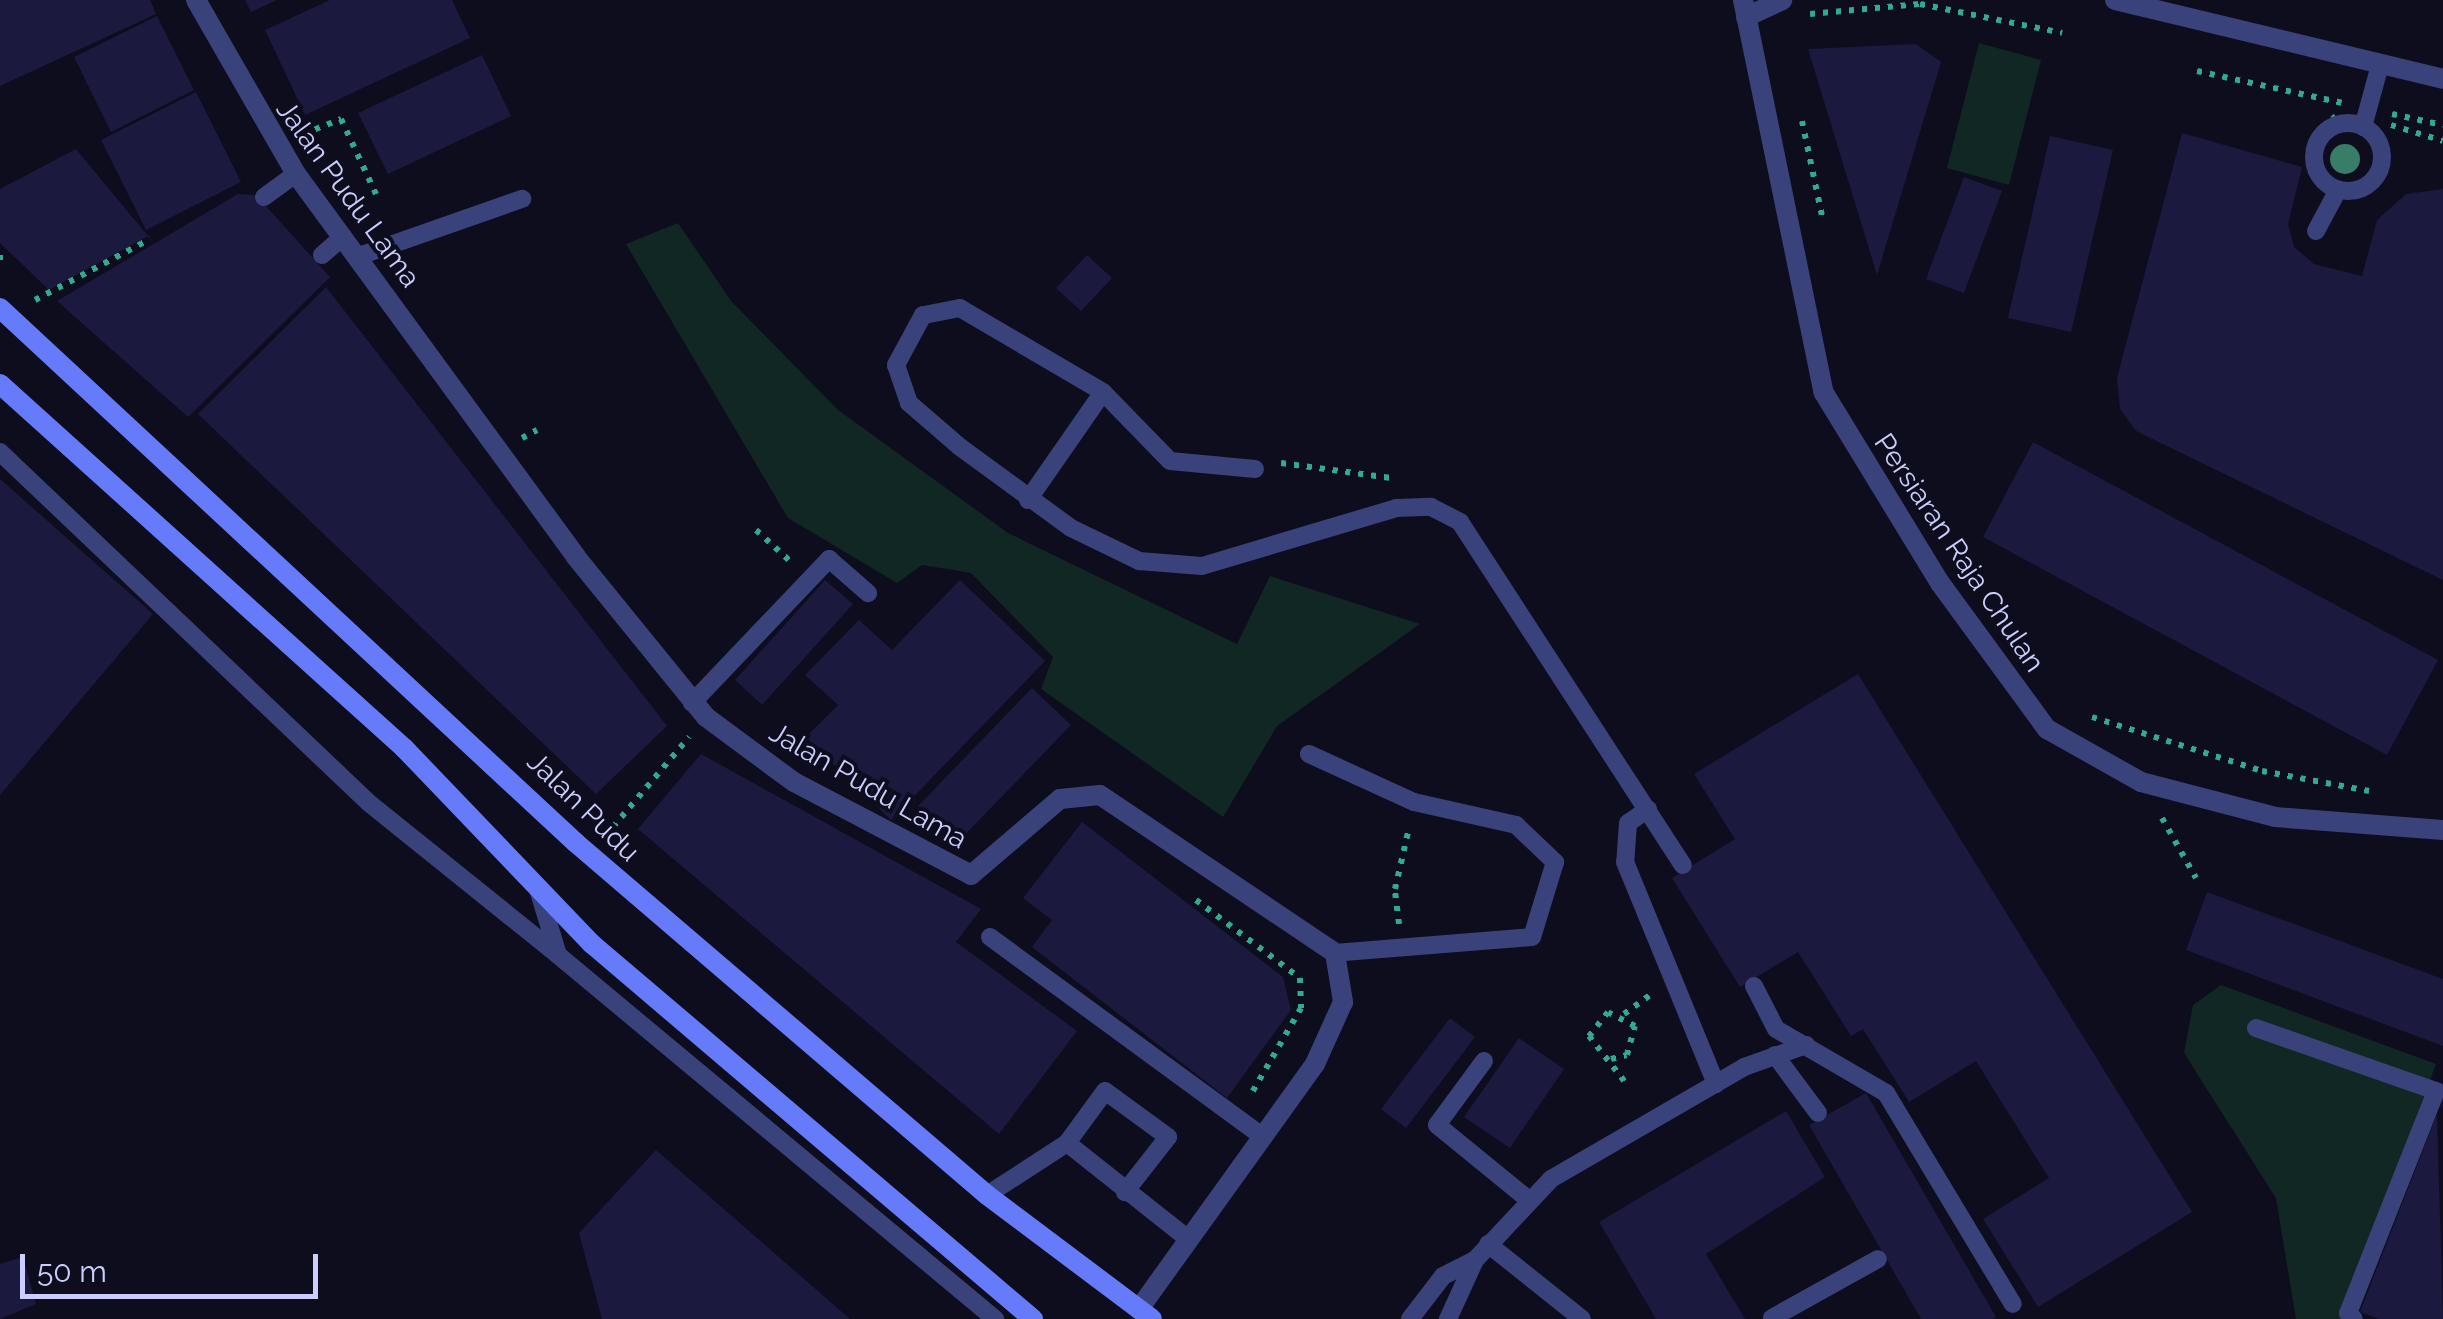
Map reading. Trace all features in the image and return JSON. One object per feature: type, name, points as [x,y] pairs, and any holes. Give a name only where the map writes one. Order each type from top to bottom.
[{"type":"main road","name":"Jalan Pudu","points":[[0,308],[576,844],[987,1194],[1145,1314]]},
{"type":"main road","points":[[0,384],[404,748],[538,889],[1033,1319]]},
{"type":"street","name":"Jalan Pudu Lama","points":[[196,0],[296,174],[699,710],[794,782],[971,875],[1060,799],[1100,795],[1335,953]]},
{"type":"street","points":[[2116,0],[2443,80]]},
{"type":"street","points":[[1744,8],[1779,1]]},
{"type":"street","name":"Persiaran Raja Chulan","points":[[1744,8],[1815,366],[1838,422],[2048,729],[2141,782],[2275,817],[2443,830]]},
{"type":"street","points":[[1145,1314],[1188,1239],[1276,1118],[1339,1016],[1335,953]]},
{"type":"lane","points":[[2332,190],[2360,189],[2382,165],[2379,144],[2366,118],[2380,65]]},
{"type":"lane","points":[[2332,190],[2315,168],[2316,145],[2341,124],[2366,118]]},
{"type":"lane","points":[[264,197],[296,174]]},
{"type":"lane","points":[[2316,231],[2332,190]]},
{"type":"lane","points":[[358,256],[522,199]]},
{"type":"lane","points":[[322,255],[344,237]]},
{"type":"lane","points":[[1255,469],[1170,461],[1103,392],[960,308],[923,315],[896,383],[1028,500],[1139,561],[1172,570],[1354,516],[1431,507],[1482,546],[1683,865]]},
{"type":"lane","points":[[1028,500],[1103,392]]},
{"type":"lane","points":[[0,452],[369,803],[558,954],[995,1319]]},
{"type":"lane","points":[[699,710],[829,559],[868,593]]},
{"type":"lane","points":[[1309,754],[1414,802],[1516,825],[1555,862],[1532,937],[1335,953]]},
{"type":"lane","points":[[1648,809],[1628,823],[1625,862],[1716,1084]]},
{"type":"lane","points":[[538,889],[558,954]]},
{"type":"lane","points":[[990,937],[1263,1137]]},
{"type":"lane","points":[[1754,986],[1776,1030],[1886,1093],[2013,1304]]},
{"type":"lane","points":[[2256,1028],[2436,1091],[2348,1312],[2354,1319]]},
{"type":"lane","points":[[1448,1319],[1474,1260],[1529,1200],[1716,1084],[1806,1044]]},
{"type":"lane","points":[[1775,1056],[1818,1113]]},
{"type":"lane","points":[[1484,1061],[1437,1125],[1529,1200]]},
{"type":"lane","points":[[987,1194],[1066,1142],[1105,1090],[1168,1137],[1125,1192]]},
{"type":"lane","points":[[1066,1142],[1188,1239]]},
{"type":"lane","points":[[1488,1244],[1582,1319]]},
{"type":"lane","points":[[1772,1318],[1878,1259]]},
{"type":"lane","points":[[1410,1319],[1443,1276],[1474,1260]]},
{"type":"path","points":[[1779,1],[1782,29],[1824,6],[1920,4],[2062,32]]},
{"type":"path","points":[[2197,71],[2357,106],[2314,137],[2309,166],[2332,190]]},
{"type":"path","points":[[1798,103],[1824,234]]},
{"type":"path","points":[[2366,118],[2443,125]]},
{"type":"path","points":[[2366,118],[2443,141]]},
{"type":"path","points":[[308,132],[340,119],[376,194]]},
{"type":"path","points":[[36,300],[150,239]]},
{"type":"path","points":[[1255,469],[1295,460],[1407,482]]},
{"type":"path","points":[[756,530],[774,546]]},
{"type":"path","points":[[2076,706],[2262,771],[2388,794]]},
{"type":"path","points":[[613,826],[699,710]]},
{"type":"path","points":[[2141,782],[2196,878]]},
{"type":"path","points":[[1395,889],[1404,852]]},
{"type":"path","points":[[1190,896],[1300,978],[1300,1008],[1249,1098],[1276,1118]]},
{"type":"path","points":[[1625,1082],[1611,1059],[1589,1036],[1608,1012],[1624,1014],[1653,994]]},
{"type":"path","points":[[1611,1059],[1636,1042],[1624,1014]]},
{"type":"green space","points":[[1979,43],[2041,60],[2009,185],[1947,168]]},
{"type":"green space","points":[[678,223],[731,301],[838,410],[1008,533],[1237,644],[1270,576],[1420,624],[1277,726],[1223,817],[1041,689],[1053,657],[971,573],[922,565],[897,583],[788,518],[626,244]]},
{"type":"green space","points":[[2221,985],[2436,1064],[2340,1319],[2296,1319],[2276,1198],[2184,1053],[2193,1005]]},
{"type":"building","points":[[0,0],[150,0],[156,14],[0,86]]},
{"type":"building","points":[[245,0],[277,0],[251,12]]},
{"type":"building","points":[[330,0],[452,0],[470,38],[305,115],[265,30]]},
{"type":"building","points":[[157,16],[194,90],[111,132],[74,57]]},
{"type":"building","points":[[1916,44],[1941,62],[1877,275],[1808,49]]},
{"type":"building","points":[[482,55],[511,116],[388,174],[358,113]]},
{"type":"building","points":[[196,92],[241,182],[146,230],[101,140]]},
{"type":"building","points":[[2182,133],[2302,167],[2288,224],[2294,247],[2314,264],[2362,276],[2377,220],[2406,194],[2443,189],[2443,580],[2136,431],[2120,409],[2117,378]]},
{"type":"building","points":[[2050,136],[2113,150],[2071,332],[2008,318]]},
{"type":"building","points":[[76,149],[148,236],[49,290],[0,243],[0,189]]},
{"type":"building","points":[[1964,177],[2002,191],[1964,293],[1926,279]]},
{"type":"building","points":[[238,194],[256,195],[330,277],[188,417],[57,301]]},
{"type":"building","points":[[1087,255],[1112,278],[1081,311],[1056,288]]},
{"type":"building","points":[[326,287],[667,726],[596,794],[198,414]]},
{"type":"building","points":[[2033,442],[2438,660],[2387,755],[1983,537]]},
{"type":"building","points":[[0,479],[153,614],[0,795]]},
{"type":"building","points":[[825,580],[853,604],[762,705],[735,680]]},
{"type":"building","points":[[960,580],[1045,661],[891,820],[806,737],[838,705],[805,675],[859,620],[892,650]]},
{"type":"building","points":[[1858,674],[2192,1212],[2038,1307],[1983,1219],[2049,1178],[1976,1061],[1909,1102],[1863,1029],[1851,1036],[1798,952],[1740,987],[1672,878],[1735,839],[1694,774]]},
{"type":"building","points":[[1032,688],[1071,725],[957,843],[918,806]]},
{"type":"building","points":[[701,754],[981,909],[956,942],[1077,1031],[999,1134],[638,829]]},
{"type":"building","points":[[1082,822],[1283,977],[1291,1010],[1227,1098],[1032,947],[1052,920],[1023,898]]},
{"type":"building","points":[[2207,892],[2443,979],[2443,1046],[2186,950]]},
{"type":"building","points":[[1450,1018],[1475,1037],[1406,1128],[1381,1109]]},
{"type":"building","points":[[1519,1038],[1564,1069],[1510,1148],[1464,1117]]},
{"type":"building","points":[[1866,1093],[1996,1317],[1921,1319],[1809,1125]]},
{"type":"building","points":[[1786,1111],[1825,1177],[1706,1254],[1745,1319],[1656,1319],[1599,1222]]},
{"type":"building","points":[[2437,1114],[2443,1319],[2379,1319],[2360,1312]]},
{"type":"building","points":[[656,1150],[850,1319],[602,1319],[579,1233]]},
{"type":"building","points":[[23,1257],[36,1304],[0,1319],[0,1264]]}]
